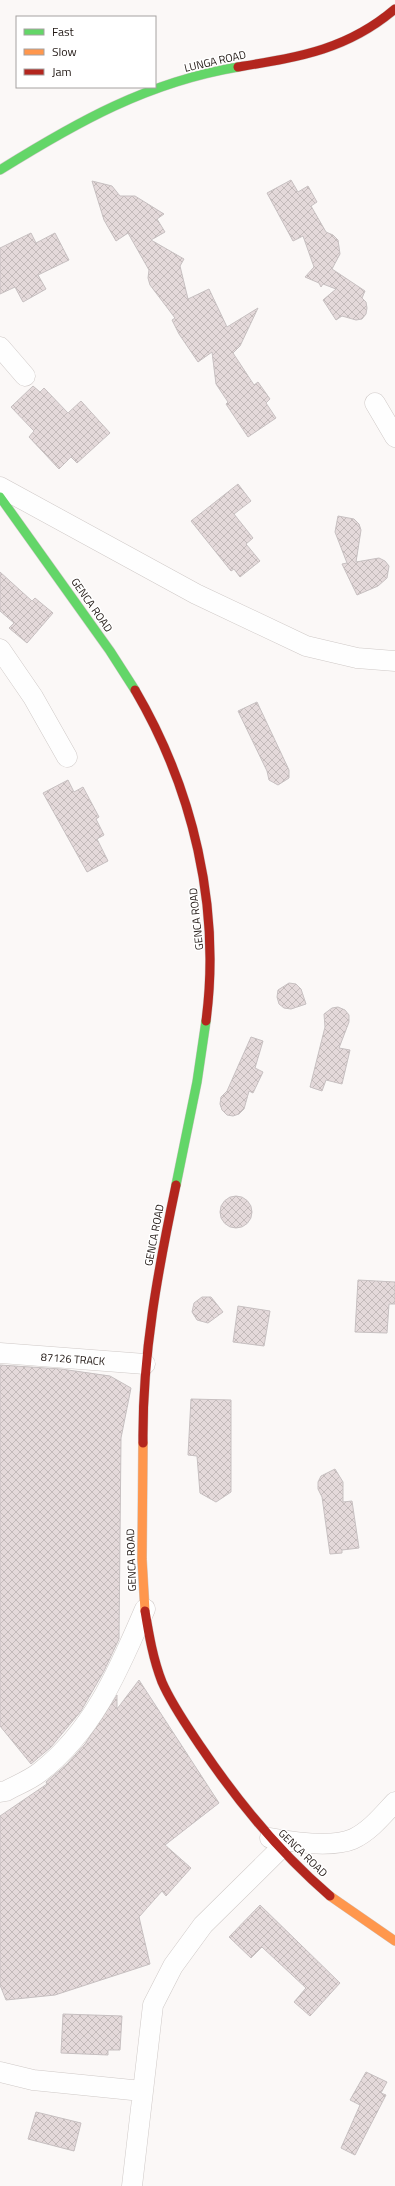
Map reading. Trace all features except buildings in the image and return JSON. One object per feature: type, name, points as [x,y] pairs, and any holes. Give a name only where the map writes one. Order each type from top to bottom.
[{"type":"street","name":"LUNGA ROAD","points":[[0,170],[48,140],[132,97],[205,73],[312,54],[354,37],[385,19],[395,9]]},
{"type":"street","points":[[0,347],[25,376]]},
{"type":"street","points":[[375,403],[395,437]]},
{"type":"street","points":[[0,487],[196,594],[306,646],[357,658],[395,661]]},
{"type":"street","name":"GENCA ROAD","points":[[0,497],[116,659],[139,696],[165,750],[181,795],[194,835],[206,892],[212,951],[209,1015],[194,1101],[173,1196],[153,1305],[145,1364],[142,1515],[145,1608],[152,1646],[160,1675],[171,1701],[247,1812],[275,1844],[337,1901],[395,1941]]},
{"type":"street","points":[[0,649],[34,698],[67,757]]},
{"type":"street","name":"87126 TRACK","points":[[0,1353],[145,1364]]},
{"type":"street","points":[[0,1792],[6,1791],[39,1773],[63,1753],[87,1725],[118,1670],[145,1608]]},
{"type":"street","points":[[132,2186],[153,2004],[173,1966],[203,1925],[275,1844],[302,1845],[336,1843],[352,1839],[375,1824],[395,1802]]},
{"type":"street","points":[[0,2072],[33,2080],[142,2091]]},
{"type":"traffic: fast","points":[[0,170],[85,120],[114,106],[174,83],[205,74],[238,67]]},
{"type":"traffic: fast","points":[[0,497],[110,651],[135,690]]},
{"type":"traffic: fast","points":[[176,1185],[197,1082],[206,1021]]},
{"type":"traffic: slow","points":[[143,1443],[142,1559],[145,1611]]},
{"type":"traffic: slow","points":[[330,1896],[395,1941]]},
{"type":"traffic: jam","points":[[238,67],[302,55],[340,43],[377,23],[395,9]]},
{"type":"traffic: jam","points":[[135,690],[173,767],[187,808],[198,850],[205,892],[209,935],[210,978],[206,1021]]},
{"type":"traffic: jam","points":[[143,1443],[145,1378],[152,1313],[176,1185]]},
{"type":"traffic: jam","points":[[145,1611],[156,1665],[162,1682],[170,1699],[185,1723],[215,1767],[260,1826],[294,1862],[330,1896]]}]
